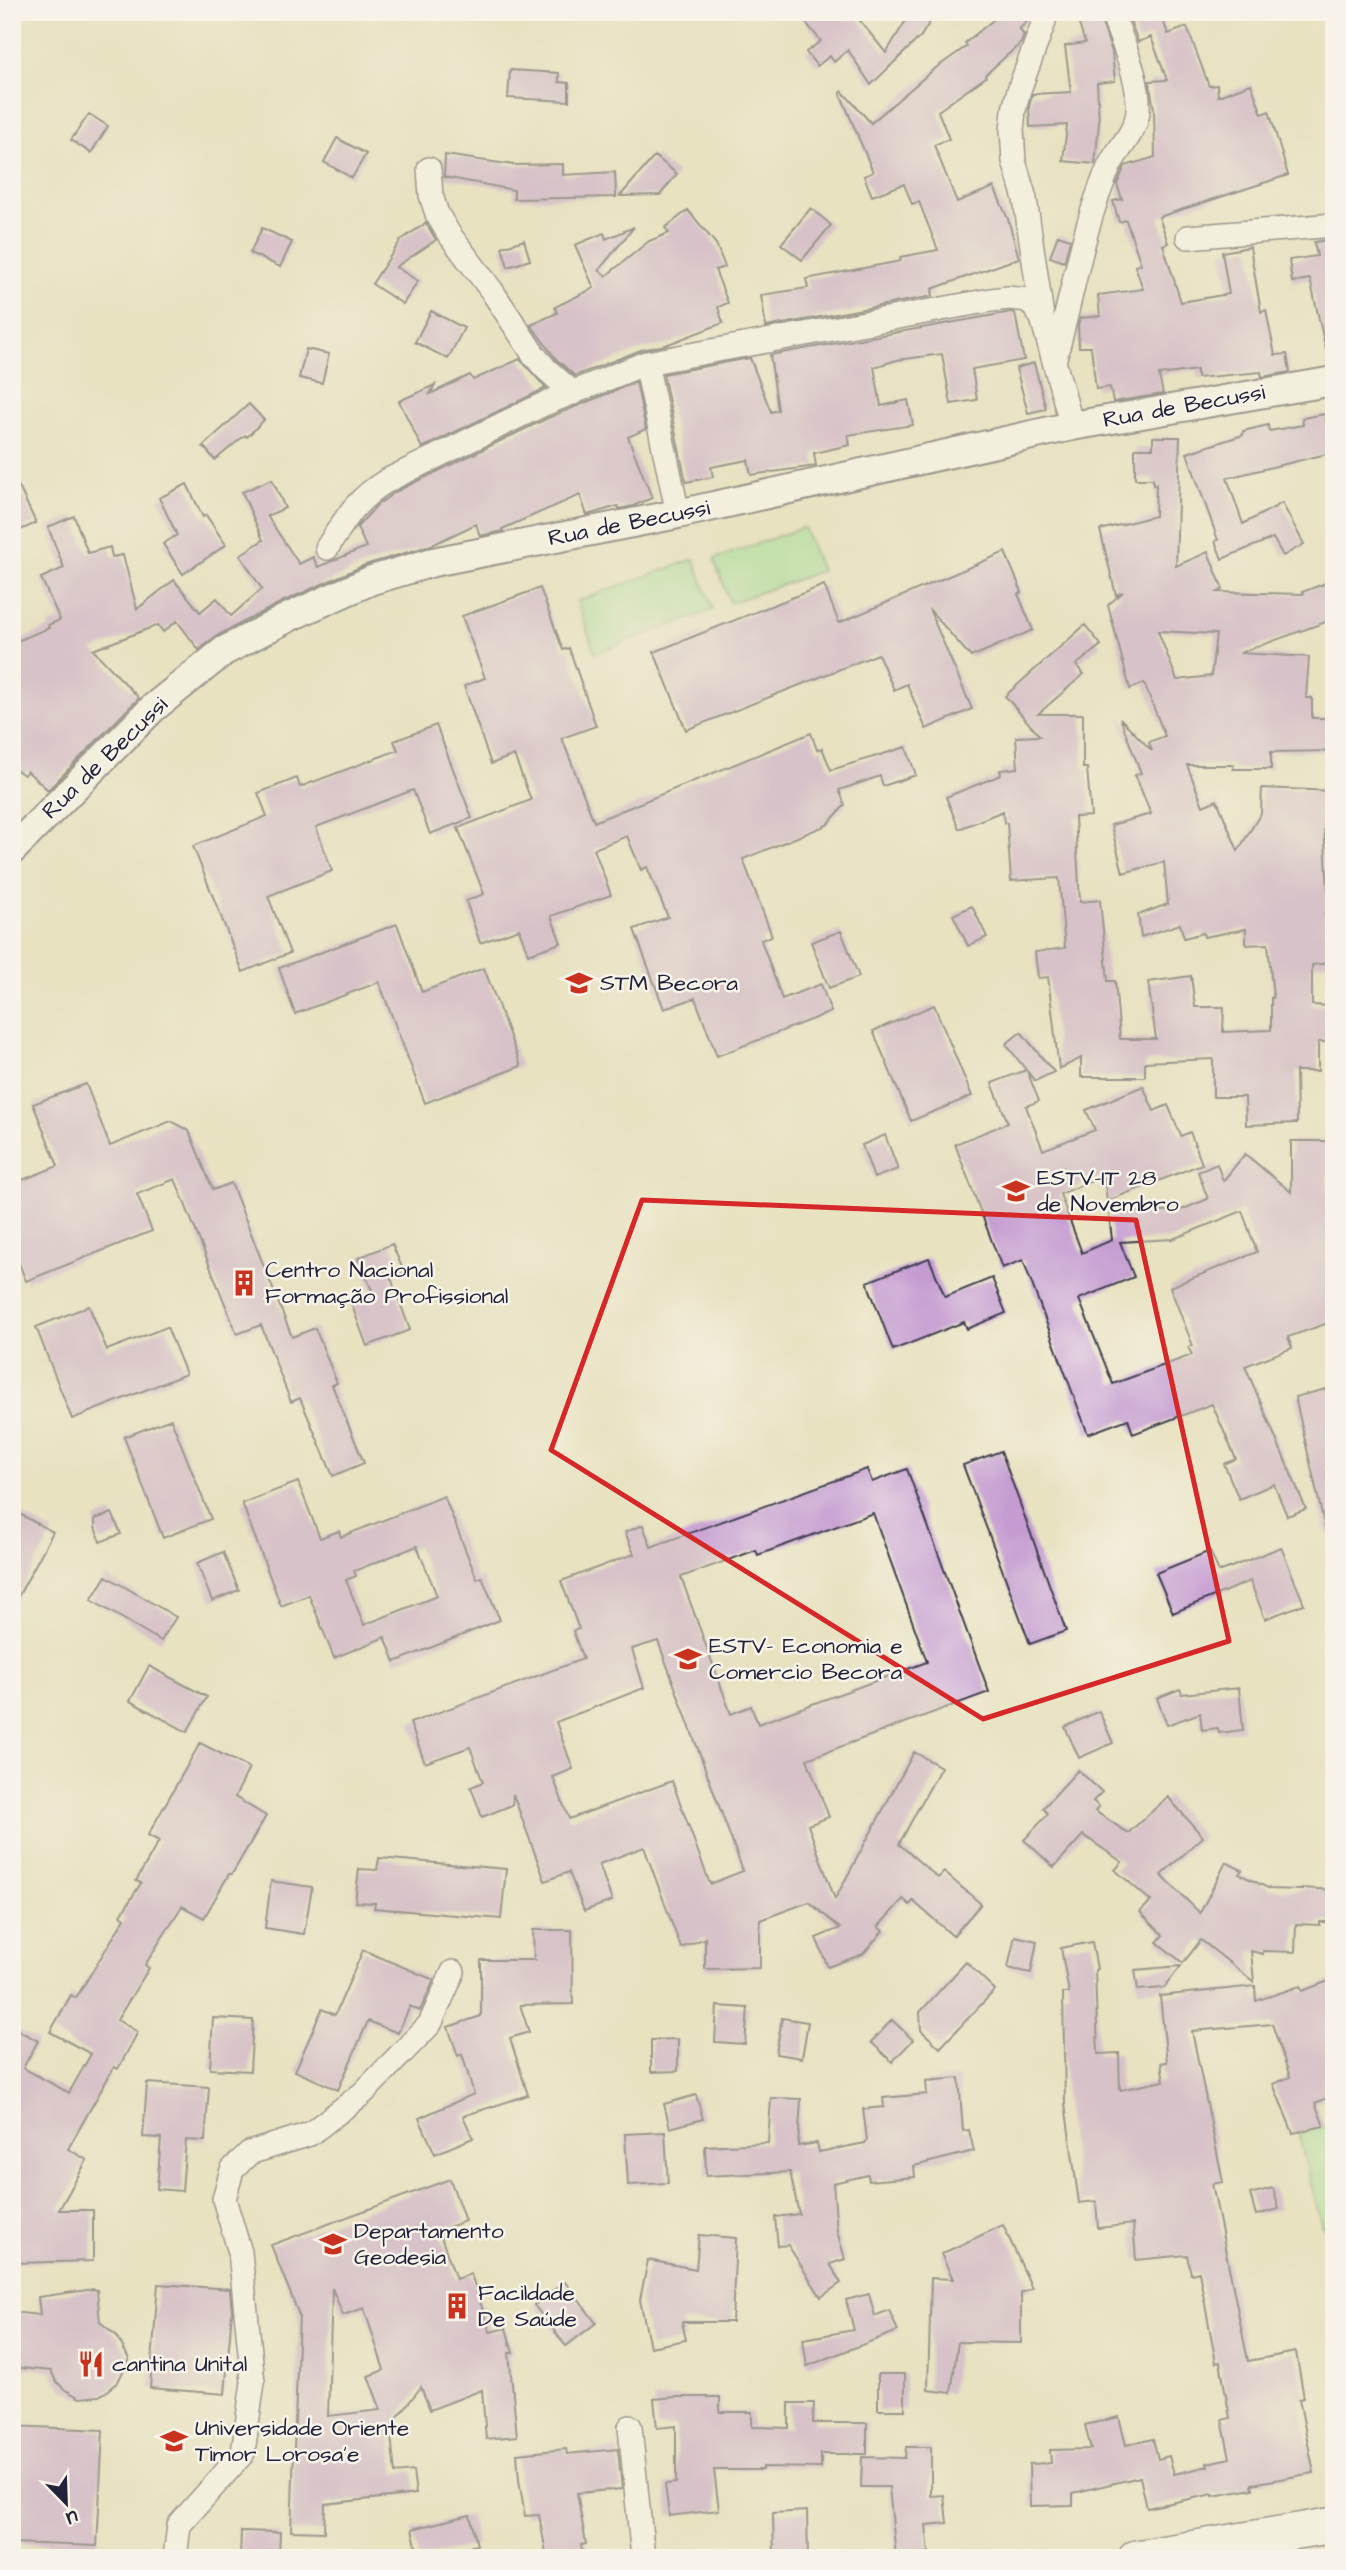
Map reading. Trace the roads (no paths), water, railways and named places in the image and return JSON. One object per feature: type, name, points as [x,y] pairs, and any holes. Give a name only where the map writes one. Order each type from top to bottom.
[{"type":"main road","points":[[1136,2558],[1334,2525]]},
{"type":"street","points":[[1044,12],[1044,22],[1014,110],[1014,161],[1025,199],[1042,318],[1072,426]]},
{"type":"street","points":[[1055,358],[1093,204],[1112,161],[1130,134],[1138,114],[1138,95],[1112,12]]},
{"type":"street","points":[[429,169],[431,195],[437,214],[449,234],[492,291],[534,355],[545,369],[573,393]]},
{"type":"street","points":[[1188,237],[1334,225]]},
{"type":"street","points":[[327,548],[352,509],[369,491],[437,455],[646,363],[1008,298],[1029,300],[1042,318]]},
{"type":"street","points":[[646,363],[678,514]]},
{"type":"street","name":"Rua de Becussi","points":[[12,850],[153,708],[224,651],[289,617],[372,580],[433,562],[678,514],[1072,426],[1334,381]]},
{"type":"street","points":[[175,2558],[179,2525],[243,2453],[253,2382],[240,2252],[224,2199],[232,2170],[249,2153],[310,2134],[363,2093],[430,2024],[453,1972]]},
{"type":"street","points":[[630,2427],[643,2558]]},
{"type":"place","name":"STM Becora","points":[[579,983]]},
{"type":"place","name":"ESTV-IT 28 de Novembro","points":[[1016,1191]]},
{"type":"place","name":"Centro Nacional Formação Profissional","points":[[244,1283]]},
{"type":"place","name":"ESTV- Economia e Comercio Becora","points":[[688,1659]]},
{"type":"place","name":"Departamento Geodesia","points":[[333,2244]]},
{"type":"place","name":"Facildade De Saúde","points":[[457,2306]]},
{"type":"place","name":"cantina Unital","points":[[91,2364]]},
{"type":"place","name":"Universidade Oriente Timor Lorosa'e","points":[[174,2441]]}]
